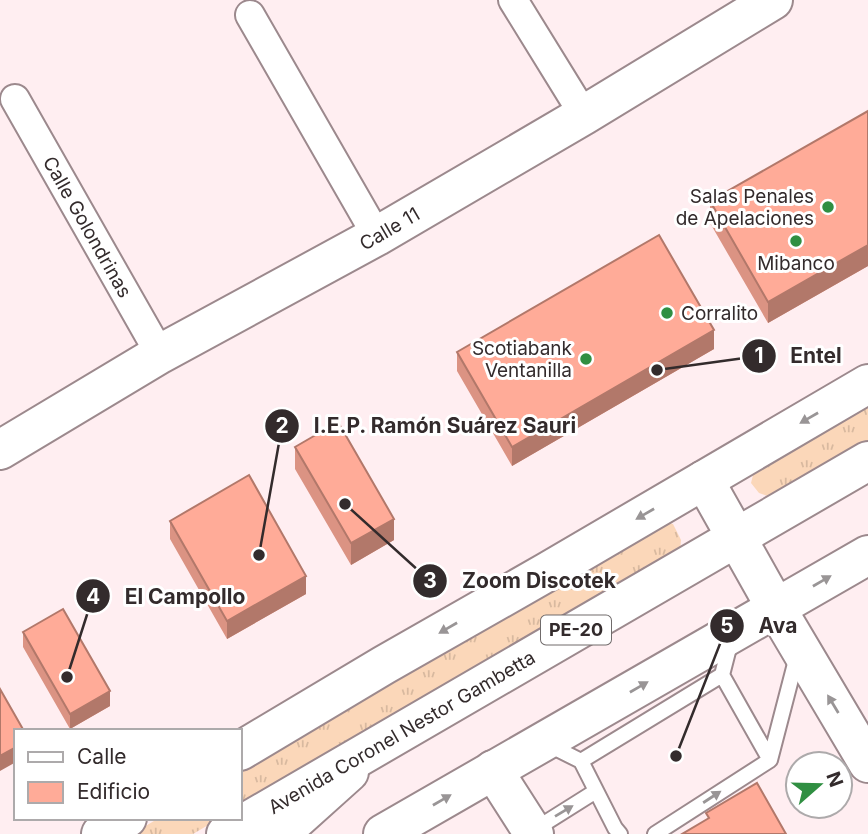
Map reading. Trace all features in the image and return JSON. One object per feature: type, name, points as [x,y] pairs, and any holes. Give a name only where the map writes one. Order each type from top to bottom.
[{"type":"main road","name":"Calle 11","points":[[0,450],[160,354],[377,236],[773,0]]},
{"type":"main road","points":[[242,750],[868,384]]},
{"type":"main road","name":"Avenida Coronel Nestor Gambetta","points":[[226,834],[868,461]]},
{"type":"main road","points":[[704,480],[868,763]]},
{"type":"main road","points":[[383,834],[868,555]]},
{"type":"main road","points":[[280,834],[376,747]]},
{"type":"main road","points":[[493,771],[533,832]]},
{"type":"main road","points":[[101,834],[124,820]]},
{"type":"street","points":[[513,0],[584,115]]},
{"type":"street","points":[[250,15],[377,236]]},
{"type":"street","name":"Calle Golondrinas","points":[[15,99],[160,354]]},
{"type":"lane","points":[[581,761],[722,675],[733,633]]},
{"type":"lane","points":[[655,834],[770,760],[800,647]]},
{"type":"lane","points":[[722,675],[770,760]]},
{"type":"lane","points":[[543,742],[581,761],[620,834]]},
{"type":"lane","points":[[533,832],[596,791]]},
{"type":"green space","points":[[868,401],[868,440],[770,497],[759,493],[751,483],[754,471]]},
{"type":"green space","points":[[662,521],[673,524],[681,540],[680,551],[242,806],[242,770]]},
{"type":"green space","points":[[156,820],[217,820],[193,834],[132,834]]},
{"type":"building","points":[[868,111],[868,245],[768,302],[710,201]]},
{"type":"building","points":[[659,235],[714,330],[512,447],[457,352]]},
{"type":"building","points":[[338,422],[394,519],[351,543],[295,447]]},
{"type":"building","points":[[249,475],[306,576],[227,621],[170,521]]},
{"type":"building","points":[[63,609],[110,691],[70,714],[23,632]]},
{"type":"building","points":[[0,689],[23,729],[14,729],[14,748],[0,756]]},
{"type":"building","points":[[757,783],[786,834],[682,834],[709,818],[706,813]]},
{"type":"place","name":"Salas Penales de Apelaciones","points":[[828,207]]},
{"type":"place","name":"Mibanco","points":[[796,241]]},
{"type":"place","name":"Corralito","points":[[667,313]]},
{"type":"place","name":"Scotiabank Ventanilla","points":[[586,359]]},
{"type":"place","name":"Entel","points":[[657,370]]},
{"type":"place","name":"Zoom Discotek","points":[[345,504]]},
{"type":"place","name":"I.E.P. Ramón Suárez Sauri","points":[[259,555]]},
{"type":"place","name":"El Campollo","points":[[67,677]]},
{"type":"place","name":"Ava","points":[[676,756]]}]
